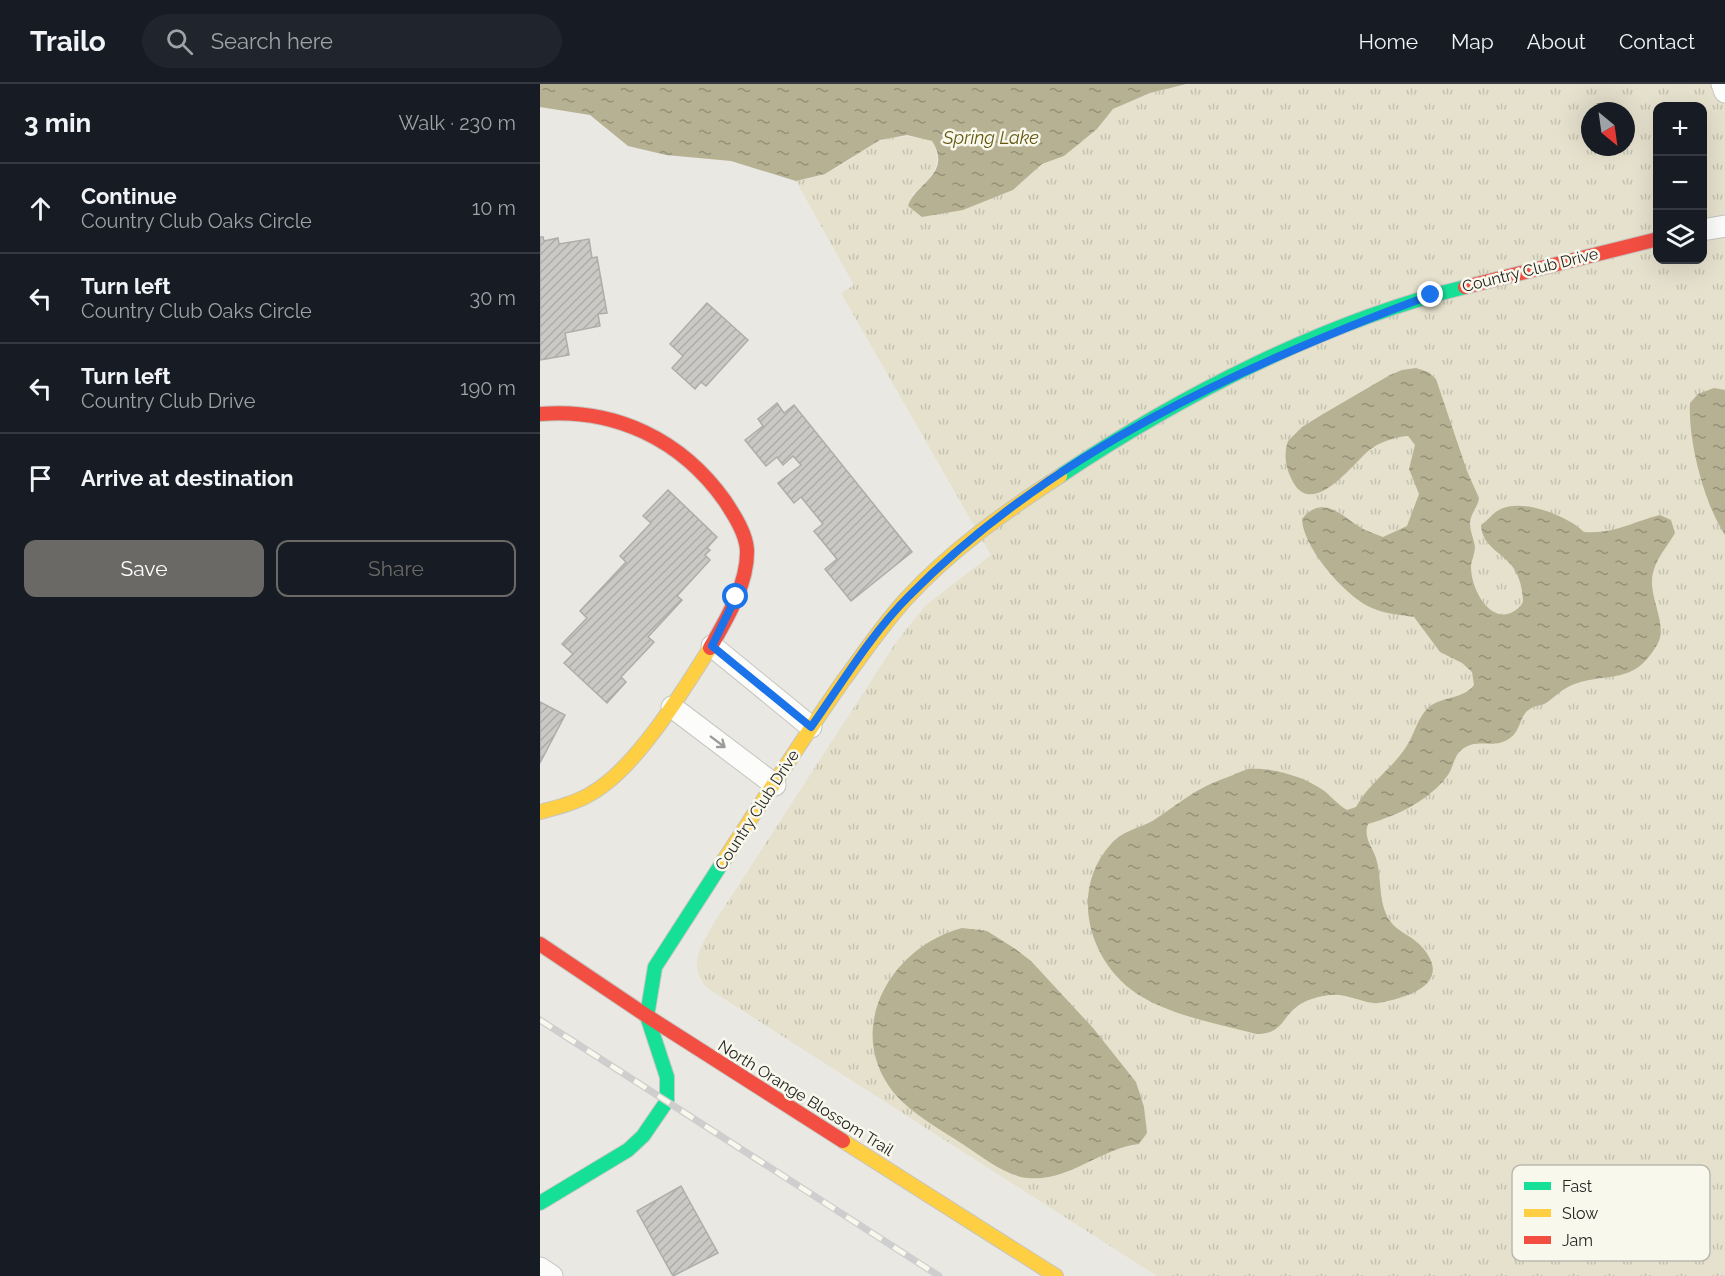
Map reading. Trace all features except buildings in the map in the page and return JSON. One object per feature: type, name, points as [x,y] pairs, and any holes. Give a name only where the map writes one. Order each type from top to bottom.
[{"type":"street","points":[[1722,84],[1725,92]]},
{"type":"street","points":[[1707,229],[1725,226]]},
{"type":"street","name":"Country Club Drive","points":[[540,1203],[627,1150],[643,1136],[667,1101],[667,1077],[647,1016],[655,967],[811,727],[875,637],[914,591],[942,564],[1023,500],[1109,443],[1215,384],[1318,337],[1431,295],[1653,240]]},
{"type":"street","points":[[540,414],[599,415],[630,424],[670,445],[732,509],[748,550],[736,597],[712,646],[672,707],[624,767],[599,790],[569,804],[540,812]]},
{"type":"street","points":[[712,646],[811,727]]},
{"type":"street","points":[[672,707],[775,785]]},
{"type":"street","name":"North Orange Blossom Trail","points":[[540,944],[647,1016],[1056,1276]]},
{"type":"street","points":[[540,1268],[552,1276]]},
{"type":"green space","points":[[1186,84],[1725,84],[1725,1276],[1157,1276],[706,987],[701,978],[697,963],[698,956],[712,926],[897,641],[926,605],[991,555],[841,293],[854,285],[796,181],[827,173],[875,143],[899,137],[914,137],[932,141],[937,157],[934,172],[911,195],[963,210],[1013,190],[1042,164],[1064,156],[1097,129],[1113,109],[1150,93]]},
{"type":"water","name":"Spring Lake","points":[[540,84],[1186,84],[1150,93],[1113,109],[1097,129],[1064,156],[1042,164],[1013,190],[963,210],[922,217],[908,206],[912,198],[931,177],[938,162],[932,141],[907,135],[880,140],[825,174],[796,181],[731,161],[666,155],[628,146],[590,115],[540,107]]},
{"type":"water","points":[[1416,368],[1428,372],[1436,379],[1467,471],[1479,498],[1470,520],[1475,547],[1471,565],[1475,587],[1487,606],[1495,612],[1504,614],[1513,612],[1523,603],[1521,584],[1515,570],[1488,543],[1482,532],[1481,525],[1499,510],[1519,506],[1544,510],[1567,520],[1584,532],[1614,529],[1660,515],[1671,520],[1675,533],[1657,561],[1653,574],[1652,588],[1661,629],[1658,643],[1649,657],[1630,672],[1572,685],[1546,703],[1532,708],[1526,712],[1514,735],[1510,738],[1498,743],[1475,744],[1464,748],[1456,757],[1448,775],[1422,800],[1368,824],[1367,837],[1378,865],[1382,902],[1387,916],[1398,929],[1421,946],[1430,959],[1433,970],[1424,986],[1414,993],[1378,1003],[1337,995],[1314,998],[1299,1005],[1277,1028],[1256,1034],[1157,1005],[1125,985],[1110,968],[1098,949],[1091,928],[1088,906],[1090,884],[1098,863],[1111,844],[1127,832],[1154,820],[1197,791],[1249,769],[1278,771],[1298,777],[1316,785],[1347,810],[1356,807],[1361,798],[1400,755],[1429,707],[1465,693],[1474,685],[1472,672],[1462,663],[1440,652],[1414,617],[1377,610],[1350,594],[1318,557],[1304,531],[1302,519],[1310,511],[1318,508],[1334,510],[1365,530],[1383,537],[1407,526],[1419,494],[1409,469],[1415,445],[1408,436],[1391,439],[1375,446],[1341,478],[1320,492],[1310,494],[1301,491],[1293,482],[1286,462],[1288,441],[1302,427],[1390,375]]},
{"type":"water","points":[[1714,388],[1725,390],[1725,535],[1717,522],[1704,489],[1695,453],[1690,418],[1690,403],[1698,394]]},
{"type":"water","points":[[962,928],[987,931],[1014,948],[1031,961],[1093,1028],[1136,1082],[1144,1107],[1147,1133],[1139,1144],[1111,1152],[1057,1175],[1028,1178],[1011,1174],[994,1165],[918,1115],[894,1093],[879,1069],[873,1043],[874,1018],[882,994],[895,972],[914,953],[936,938]]},
{"type":"railway","points":[[540,1020],[939,1276]]},
{"type":"traffic: fast","points":[[1060,476],[1154,418],[1255,364],[1360,320],[1465,287]]},
{"type":"traffic: fast","points":[[540,1203],[628,1150],[643,1136],[667,1101],[667,1077],[647,1016],[655,967],[724,860]]},
{"type":"traffic: slow","points":[[724,860],[843,681],[898,608],[924,580],[999,517],[1060,476]]},
{"type":"traffic: slow","points":[[540,812],[592,793],[625,766],[657,727],[710,648]]},
{"type":"traffic: slow","points":[[843,1141],[1056,1276]]},
{"type":"traffic: jam","points":[[1465,287],[1653,240]]},
{"type":"traffic: jam","points":[[540,414],[568,413],[594,416],[644,432],[688,460],[725,501],[744,537],[747,550],[746,563],[735,601],[710,648]]},
{"type":"traffic: jam","points":[[540,944],[647,1016],[843,1141]]},
{"type":"route","points":[[736,597],[712,646],[811,727],[875,637],[907,598],[942,564],[1023,500],[1109,443],[1215,384],[1318,337],[1431,295]]}]
